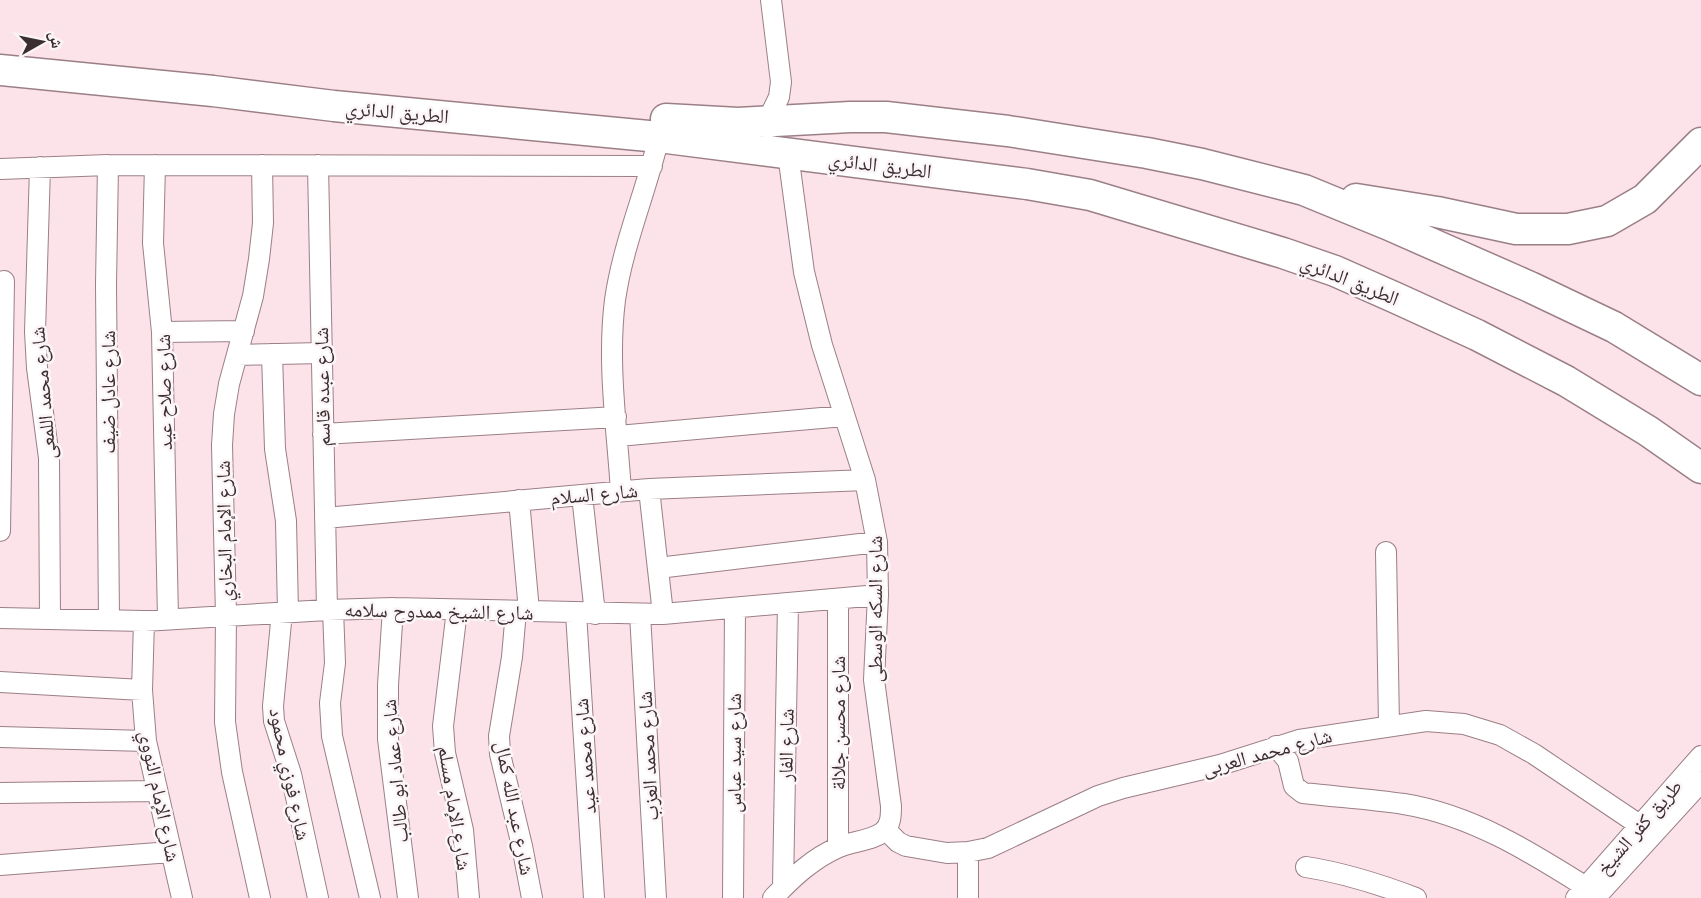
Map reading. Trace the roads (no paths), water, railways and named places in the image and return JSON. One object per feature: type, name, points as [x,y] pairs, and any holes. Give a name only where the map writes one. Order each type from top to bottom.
[{"type":"highway","name":"الطريق الدائري","points":[[0,52],[576,120],[656,151],[788,154],[1027,184],[1090,195],[1335,271],[1477,335],[1566,381],[1648,431],[1701,468]]},
{"type":"highway","name":"الطريق الدائري","points":[[0,70],[213,91],[345,108],[576,120],[768,122],[867,117],[1008,131],[1147,153],[1202,164],[1304,190],[1387,224],[1540,291],[1614,327],[1701,380]]},
{"type":"highway","points":[[856,162],[867,117]]},
{"type":"highway","points":[[1304,190],[1437,212],[1516,229],[1568,229],[1607,221],[1645,199],[1701,143]]},
{"type":"street","points":[[768,122],[779,97],[781,82],[771,0]]},
{"type":"street","points":[[0,169],[108,165],[318,165],[656,151],[622,266],[615,301],[612,337],[621,491]]},
{"type":"street","name":"شارع السكه الوسطى","points":[[788,154],[804,272],[822,345],[865,480],[877,542],[878,595],[874,680],[891,806],[891,819],[886,830]]},
{"type":"street","name":"شارع عادل ضيف","points":[[108,165],[106,285],[109,620]]},
{"type":"street","name":"شارع صلاح عيد","points":[[155,165],[153,243],[162,332],[168,619]]},
{"type":"street","name":"شارع الإمام البخاري","points":[[260,898],[227,747],[224,696],[226,616],[222,445],[224,414],[259,259],[263,223],[262,165]]},
{"type":"street","name":"شارع عبده قاسم","points":[[318,165],[325,518],[335,663],[330,703],[332,736],[370,898]]},
{"type":"street","name":"شارع محمد اللمعى","points":[[40,167],[35,332],[37,368],[49,458],[50,619]]},
{"type":"street","points":[[0,531],[4,281]]},
{"type":"street","points":[[162,332],[244,331]]},
{"type":"street","points":[[237,355],[322,353]]},
{"type":"street","name":"شارع فوزي محمود","points":[[272,354],[274,449],[286,521],[285,612],[273,706],[274,721],[291,774],[318,898]]},
{"type":"street","points":[[323,434],[617,427],[844,416]]},
{"type":"street","name":"شارع السلام","points":[[325,518],[649,489],[865,480]]},
{"type":"street","points":[[649,489],[663,614]]},
{"type":"street","name":"شارع محمد عيد","points":[[582,495],[594,898]]},
{"type":"street","name":"شارع عبد الله كمال","points":[[519,501],[523,611],[499,736],[500,754],[532,898]]},
{"type":"street","points":[[658,568],[877,542]]},
{"type":"street","points":[[1386,552],[1389,725]]},
{"type":"street","name":"شارع الشيخ ممدوح سلامه","points":[[0,618],[144,621],[330,609],[393,608],[663,614],[878,595]]},
{"type":"street","name":"شارع محسن جلالة","points":[[838,599],[838,847]]},
{"type":"street","name":"شارع الفار","points":[[778,893],[788,603]]},
{"type":"street","name":"شارع عماد ابو طالب","points":[[393,608],[387,739],[408,898]]},
{"type":"street","name":"شارع سيد عباس","points":[[733,898],[735,608]]},
{"type":"street","name":"شارع الإمام مسلم","points":[[457,610],[443,726],[445,753],[463,830],[469,898]]},
{"type":"street","name":"شارع محمد العزب","points":[[640,614],[656,898]]},
{"type":"street","name":"شارع الإمام النووي","points":[[144,621],[142,690],[146,741],[182,898]]},
{"type":"street","points":[[0,682],[142,690]]},
{"type":"street","name":"شارع محمد العربى","points":[[886,830],[897,842],[906,846],[947,853],[988,848],[1110,791],[1220,765],[1299,740],[1426,721],[1464,724],[1500,735],[1534,754],[1641,826]]},
{"type":"street","points":[[0,736],[146,741]]},
{"type":"street","points":[[1276,746],[1287,761],[1294,786],[1303,794],[1405,804],[1437,812],[1498,835],[1527,850],[1586,894]]},
{"type":"street","name":"طريق كفر الشيخ","points":[[1586,894],[1701,756]]},
{"type":"street","name":"طريق كفر الشيخ","points":[[1586,894],[1701,782]]},
{"type":"street","points":[[0,793],[156,790]]},
{"type":"street","points":[[778,893],[808,864],[838,847],[876,837],[886,830]]},
{"type":"street","points":[[0,865],[171,852]]},
{"type":"street","points":[[968,852],[968,898]]},
{"type":"street","points":[[1306,867],[1369,880],[1416,898]]}]
